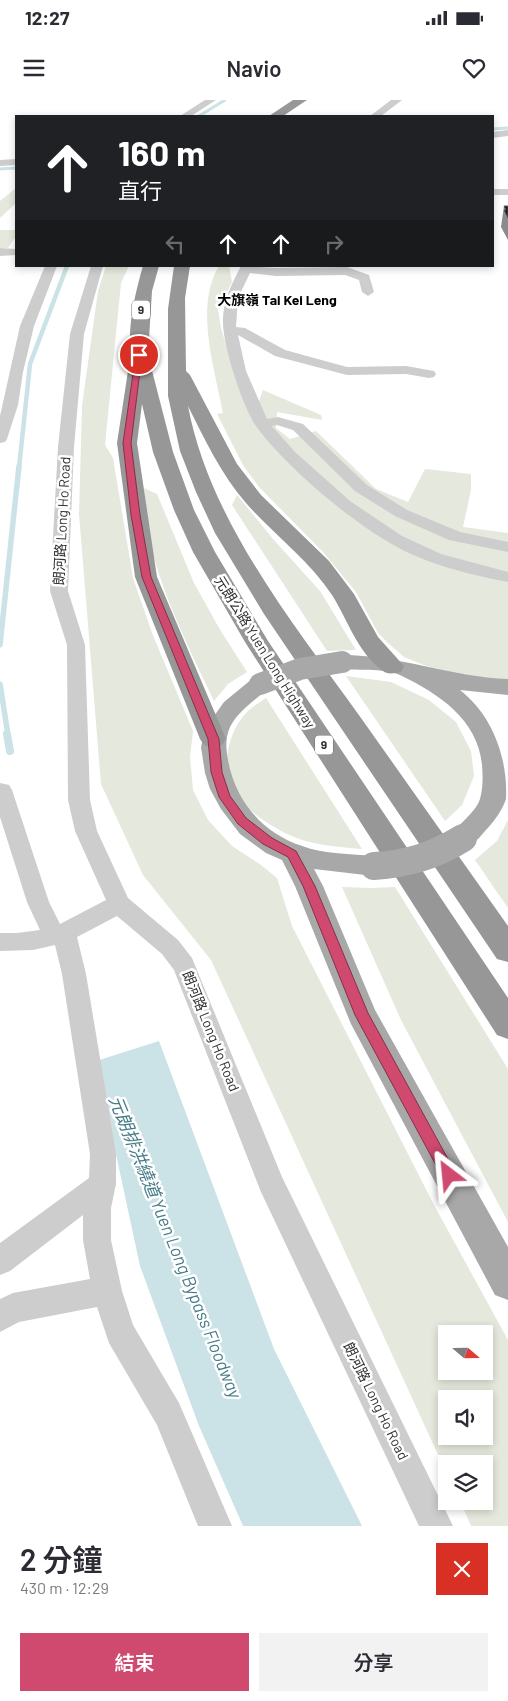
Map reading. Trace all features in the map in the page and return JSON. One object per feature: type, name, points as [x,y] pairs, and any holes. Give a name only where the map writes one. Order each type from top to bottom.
[{"type":"highway","points":[[277,115],[302,100]]},
{"type":"highway","name":"元朗公路 Yuen Long Highway","points":[[151,267],[140,314],[139,355],[174,485],[204,552],[263,650],[508,1025]]},
{"type":"highway","points":[[182,267],[176,290],[175,313],[178,408],[182,427],[202,481],[227,533],[284,626],[508,950]]},
{"type":"highway","points":[[139,355],[127,443],[146,577],[213,739]]},
{"type":"highway","points":[[178,369],[228,466],[254,499],[330,577],[343,594],[360,628],[401,669]]},
{"type":"main road","points":[[401,669],[436,682],[457,695],[502,735],[504,784],[484,815],[463,838],[445,850],[422,860],[374,866],[292,854],[268,841],[242,821],[225,797],[216,772],[213,739],[223,718],[234,704],[260,684],[296,670],[324,663],[342,662],[401,669],[473,685],[508,687]]},
{"type":"main road","points":[[292,854],[309,886],[362,1015],[508,1282]]},
{"type":"street","points":[[187,115],[211,100]]},
{"type":"street","points":[[376,115],[397,100]]},
{"type":"street","points":[[494,135],[508,133]]},
{"type":"street","points":[[0,163],[15,162]]},
{"type":"street","points":[[494,192],[508,192]]},
{"type":"street","points":[[0,252],[15,252]]},
{"type":"street","points":[[0,439],[11,405],[16,372],[27,326],[51,267]]},
{"type":"street","name":"朗河路 Long Ho Road","points":[[97,267],[77,334],[66,447],[59,591],[76,645],[81,808],[86,831],[119,904],[170,947],[184,965],[271,1183],[436,1526]]},
{"type":"street","points":[[368,292],[365,278],[347,271],[276,272],[246,268],[232,298],[229,324],[239,370],[262,424],[290,455],[344,504],[396,540],[435,558],[508,577]]},
{"type":"street","points":[[230,330],[240,331],[280,353],[347,371],[406,370],[430,374]]},
{"type":"street","points":[[262,424],[278,421],[298,427],[361,488],[401,513],[455,536],[508,547]]},
{"type":"street","points":[[2,790],[38,902],[59,934],[74,974],[103,1154],[102,1184],[97,1208],[97,1240],[107,1291],[120,1332],[168,1414],[215,1526]]},
{"type":"street","points":[[0,942],[21,944],[38,941],[74,929],[119,904]]},
{"type":"street","points":[[0,1261],[102,1184]]},
{"type":"street","points":[[0,1316],[13,1308],[107,1291]]},
{"type":"shaded area","points":[[15,189],[15,204],[0,218],[0,201]]},
{"type":"shaded area","points":[[0,230],[15,230],[15,238],[8,248],[0,248]]},
{"type":"shaded area","points":[[106,267],[129,267],[121,283],[105,445],[113,458],[133,578],[152,633],[193,731],[190,757],[193,790],[208,820],[232,846],[277,878],[292,926],[434,1205],[508,1340],[508,1526],[471,1526],[464,1510],[493,1510],[493,1455],[438,1455],[211,960],[143,875],[101,784],[79,514],[82,406],[98,291]]},
{"type":"shaded area","points":[[219,267],[229,267],[232,282],[218,310],[221,328],[236,379],[259,401],[263,390],[321,415],[322,420],[277,412],[276,428],[290,439],[316,431],[376,489],[408,502],[425,469],[471,474],[471,490],[463,527],[508,533],[508,681],[446,674],[404,657],[378,633],[356,592],[323,552],[259,487],[243,465],[217,414],[223,413],[212,358],[207,319],[208,300],[212,282]]},
{"type":"shaded area","points":[[144,488],[157,494],[194,583],[219,628],[247,672],[228,684],[214,701],[177,621],[154,559],[147,526]]},
{"type":"shaded area","points":[[237,495],[273,539],[320,591],[356,650],[327,651],[232,505]]},
{"type":"shaded area","points":[[346,676],[391,682],[429,700],[456,722],[471,751],[474,776],[462,805],[445,821]]},
{"type":"shaded area","points":[[266,698],[362,849],[314,843],[296,838],[259,817],[236,794],[228,773],[228,751],[231,740],[240,720],[254,706]]},
{"type":"shaded area","points":[[508,820],[508,908],[475,860],[497,841]]},
{"type":"shaded area","points":[[342,887],[395,887],[508,1069],[508,1222],[401,1020]]},
{"type":"water","name":"元朗排洪繞道 Yuen Long Bypass Floodway","points":[[159,1041],[274,1349],[362,1526],[243,1526],[199,1426],[140,1266],[96,1061]]},
{"type":"building","points":[[504,206],[508,206],[508,218],[504,210],[506,210]]},
{"type":"waterway","name":"元朗排洪繞道 Yuen Long Bypass Floodway","points":[[201,115],[225,100]]},
{"type":"waterway","points":[[494,129],[508,128]]},
{"type":"waterway","points":[[0,169],[15,168]]},
{"type":"waterway","name":"元朗排洪繞道 Yuen Long Bypass Floodway","points":[[19,468],[30,364],[67,267]]},
{"type":"waterway","name":"元朗排洪繞道 Yuen Long Bypass Floodway","points":[[0,645],[19,466]]},
{"type":"waterway","name":"元朗排洪繞道 Yuen Long Bypass Floodway","points":[[0,684],[8,735]]},
{"type":"waterway","name":"元朗排洪繞道 Yuen Long Bypass Floodway","points":[[7,734],[10,751]]},
{"type":"district","name":"大旗嶺 Tai Kei Leng","points":[[277,300]]},
{"type":"route","points":[[139,355],[127,443],[146,577],[213,739],[216,772],[225,797],[242,821],[268,841],[292,854],[309,886],[362,1015],[449,1175]]}]
